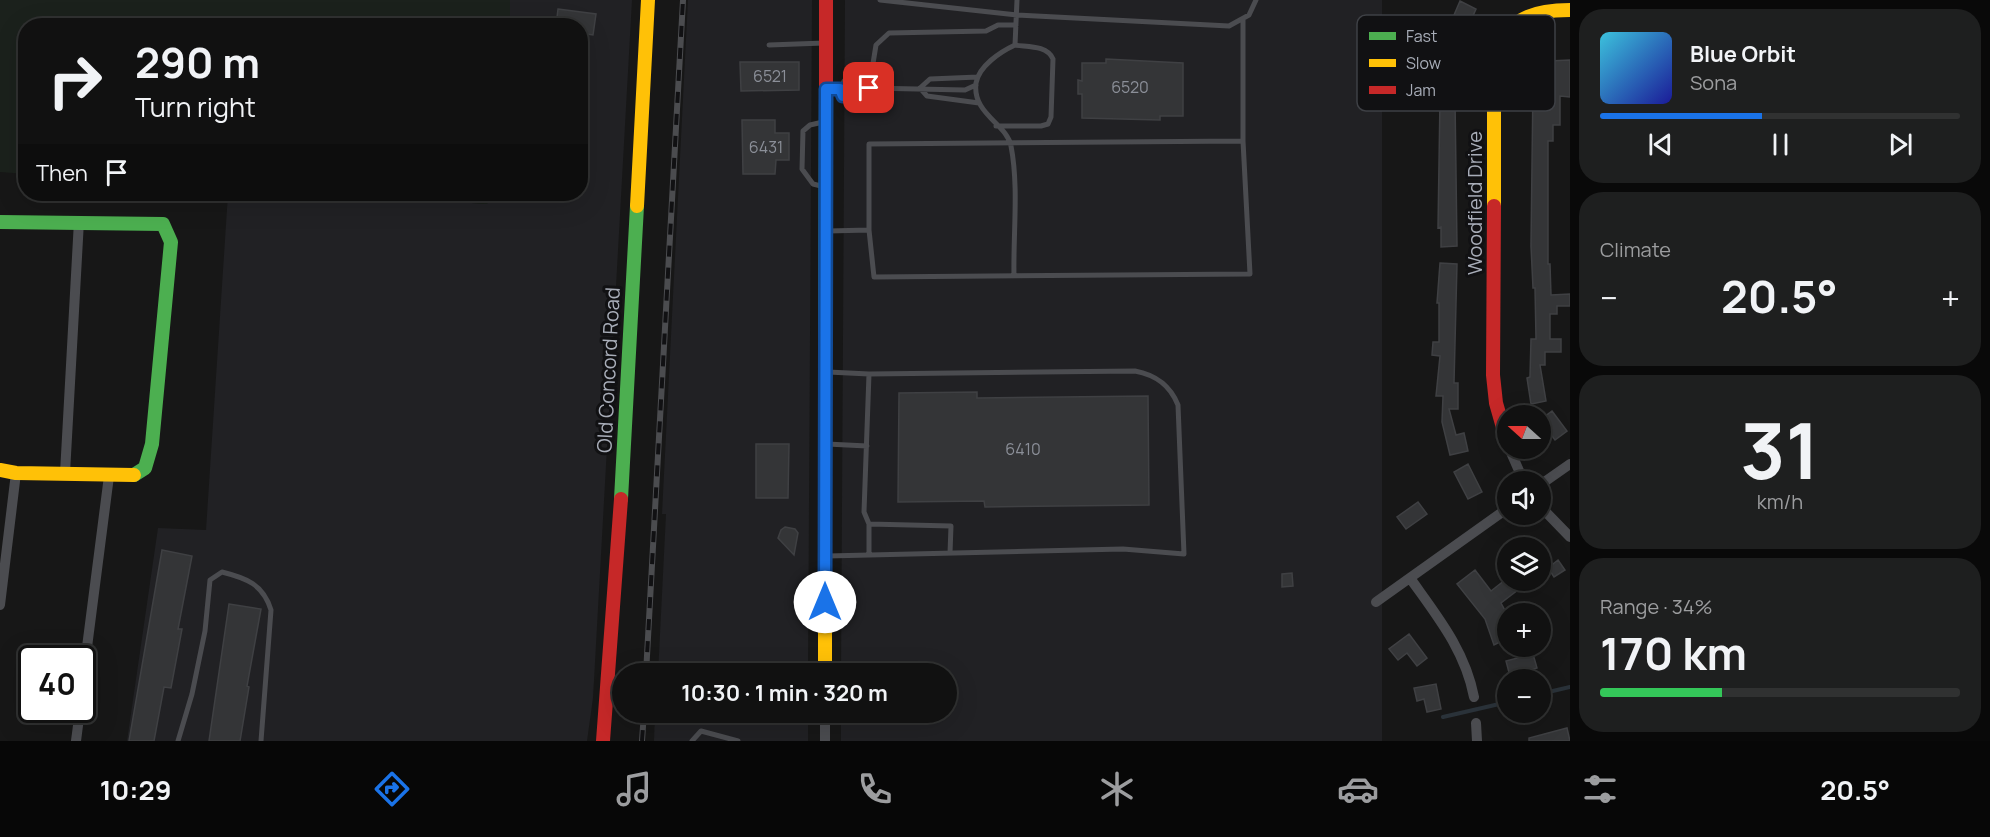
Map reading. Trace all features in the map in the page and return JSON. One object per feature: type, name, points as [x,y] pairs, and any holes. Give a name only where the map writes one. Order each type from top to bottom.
[{"type":"street","name":"Old Concord Road","points":[[603,741],[618,544],[648,0]]},
{"type":"street","points":[[825,663],[826,122],[833,89],[825,43],[826,0]]},
{"type":"street","name":"Woodfield Drive","points":[[1530,15],[1540,10],[1570,10]]},
{"type":"street","name":"Woodfield Drive","points":[[1494,111],[1493,375],[1497,407]]},
{"type":"street","points":[[65,473],[79,220]]},
{"type":"street","points":[[0,222],[79,220],[157,222],[163,224],[171,242],[149,458],[145,468],[134,475],[109,476],[16,473],[0,470]]},
{"type":"street","points":[[1551,477],[1570,464]]},
{"type":"street","points":[[0,605],[3,553],[16,473]]},
{"type":"street","points":[[87,645],[109,476]]},
{"type":"street","points":[[1376,602],[1497,516]]},
{"type":"street","points":[[1551,517],[1570,537]]},
{"type":"street","points":[[1410,578],[1460,651],[1468,670],[1474,697]]},
{"type":"street","points":[[75,741],[78,723]]},
{"type":"street","points":[[825,723],[825,741]]},
{"type":"street","points":[[1476,723],[1477,741]]},
{"type":"lane","points":[[880,0],[1017,15],[1229,26],[1249,15],[1256,0]]},
{"type":"lane","points":[[1015,45],[1017,0]]},
{"type":"lane","points":[[1243,20],[1243,141],[1250,274],[874,277],[869,230],[868,144],[1243,141]]},
{"type":"lane","points":[[976,85],[965,90],[867,88],[859,82],[844,81],[833,89],[843,96],[858,96],[867,88],[876,45],[889,33],[986,31],[998,25],[1016,25]]},
{"type":"lane","points":[[769,45],[825,43]]},
{"type":"lane","points":[[996,126],[1048,124],[1051,117],[1053,59],[1050,53],[1042,48],[1015,45],[1003,51],[982,69],[976,85],[979,103],[996,126],[1011,143],[1014,276]]},
{"type":"lane","points":[[920,88],[930,79],[978,77]]},
{"type":"lane","points":[[920,88],[927,96],[979,103]]},
{"type":"lane","points":[[826,122],[810,124],[803,131],[802,169],[813,184],[826,188]]},
{"type":"lane","points":[[826,231],[869,230]]},
{"type":"lane","points":[[825,556],[1123,549],[1184,554],[1178,405],[1173,393],[1149,374],[1135,371],[869,374],[826,372]]},
{"type":"lane","points":[[869,374],[864,512],[869,524],[869,555]]},
{"type":"lane","points":[[826,444],[867,446]]},
{"type":"lane","points":[[869,524],[951,526],[950,553]]},
{"type":"lane","points":[[178,741],[192,694],[205,631],[210,580],[222,572],[251,580],[268,599],[271,610],[261,741]]},
{"type":"lane","points":[[692,741],[701,730],[738,741]]},
{"type":"shaded area","points":[[0,0],[510,0],[510,18],[18,18],[18,173],[0,172]]},
{"type":"shaded area","points":[[510,0],[632,0],[593,698],[587,741],[127,741],[158,528],[206,530],[228,201],[441,201],[487,204],[488,201],[588,201],[588,18],[510,18]]},
{"type":"shaded area","points":[[688,0],[812,0],[808,663],[659,663],[666,514],[662,514]]},
{"type":"shaded area","points":[[845,0],[1382,0],[1382,15],[1357,15],[1357,111],[1382,111],[1382,741],[841,741],[841,723],[957,723],[957,663],[841,663]]},
{"type":"shaded area","points":[[441,201],[488,201],[487,204]]},
{"type":"shaded area","points":[[655,723],[808,723],[808,741],[654,741]]},
{"type":"building","points":[[1460,1],[1476,9],[1473,15],[1454,15]]},
{"type":"building","points":[[558,9],[596,14],[593,35],[588,34],[588,18],[557,18]]},
{"type":"building","points":[[1106,59],[1183,63],[1183,116],[1160,116],[1160,120],[1082,118],[1082,94],[1078,94],[1078,80],[1082,81],[1082,63],[1106,63]]},
{"type":"building","points":[[1570,60],[1570,97],[1560,96],[1560,125],[1553,125],[1553,141],[1548,141],[1548,264],[1550,264],[1551,295],[1570,294],[1570,306],[1557,306],[1557,314],[1550,314],[1550,339],[1561,339],[1561,352],[1545,352],[1545,365],[1540,365],[1546,401],[1531,404],[1527,378],[1530,377],[1531,339],[1536,339],[1531,246],[1533,111],[1555,111],[1555,61]]},
{"type":"building","points":[[740,62],[799,62],[799,90],[741,91]]},
{"type":"building","points":[[1440,111],[1455,111],[1457,246],[1441,247],[1441,227],[1438,228]]},
{"type":"building","points":[[742,120],[775,120],[775,133],[789,133],[789,160],[776,160],[775,174],[743,174]]},
{"type":"building","points":[[1440,263],[1457,264],[1454,383],[1458,383],[1458,409],[1449,409],[1456,435],[1464,433],[1468,451],[1450,455],[1442,422],[1443,396],[1436,396],[1440,356],[1432,355],[1433,342],[1439,342],[1439,303],[1437,303]]},
{"type":"building","points":[[977,392],[977,398],[1148,396],[1149,505],[985,507],[984,501],[898,502],[899,393]]},
{"type":"building","points":[[1551,412],[1567,431],[1555,440],[1551,435]]},
{"type":"building","points":[[756,444],[789,444],[788,498],[756,498]]},
{"type":"building","points":[[1468,464],[1482,492],[1468,499],[1454,472]]},
{"type":"building","points":[[1418,502],[1427,514],[1406,529],[1397,517]]},
{"type":"building","points":[[785,527],[795,529],[798,533],[794,555],[778,538]]},
{"type":"building","points":[[162,550],[192,556],[178,629],[182,629],[171,688],[164,687],[154,741],[129,741]]},
{"type":"building","points":[[1558,560],[1565,570],[1554,577],[1551,566]]},
{"type":"building","points":[[1475,570],[1491,591],[1497,586],[1497,591],[1517,591],[1501,603],[1497,603],[1497,644],[1494,645],[1485,619],[1457,584]]},
{"type":"building","points":[[1292,573],[1293,586],[1282,587],[1282,574]]},
{"type":"building","points":[[229,604],[261,609],[240,741],[209,741]]},
{"type":"building","points":[[1409,634],[1427,658],[1417,666],[1407,653],[1398,660],[1389,649]]},
{"type":"building","points":[[1534,657],[1537,668],[1508,669],[1506,661]]},
{"type":"building","points":[[1436,684],[1441,709],[1427,712],[1424,699],[1417,701],[1414,688]]},
{"type":"building","points":[[1567,728],[1570,741],[1529,741],[1529,738]]},
{"type":"waterway","points":[[1551,691],[1570,687]]},
{"type":"waterway","points":[[1443,717],[1497,705]]},
{"type":"railway","points":[[647,663],[683,0]]},
{"type":"railway","points":[[642,741],[643,723]]},
{"type":"traffic: fast","points":[[825,346],[826,96]]},
{"type":"traffic: fast","points":[[621,499],[637,206]]},
{"type":"traffic: fast","points":[[0,222],[163,224],[171,242],[152,444],[145,468],[134,475]]},
{"type":"traffic: slow","points":[[637,206],[648,0]]},
{"type":"traffic: slow","points":[[1531,15],[1570,10]]},
{"type":"traffic: slow","points":[[1494,111],[1494,206]]},
{"type":"traffic: slow","points":[[825,346],[825,663]]},
{"type":"traffic: slow","points":[[0,470],[16,473],[134,475]]},
{"type":"traffic: jam","points":[[826,0],[826,96]]},
{"type":"traffic: jam","points":[[1494,206],[1493,375],[1497,406]]},
{"type":"traffic: jam","points":[[603,741],[621,499]]},
{"type":"route","points":[[825,602],[826,89],[840,89],[843,96],[858,96],[864,88],[869,88]]}]
